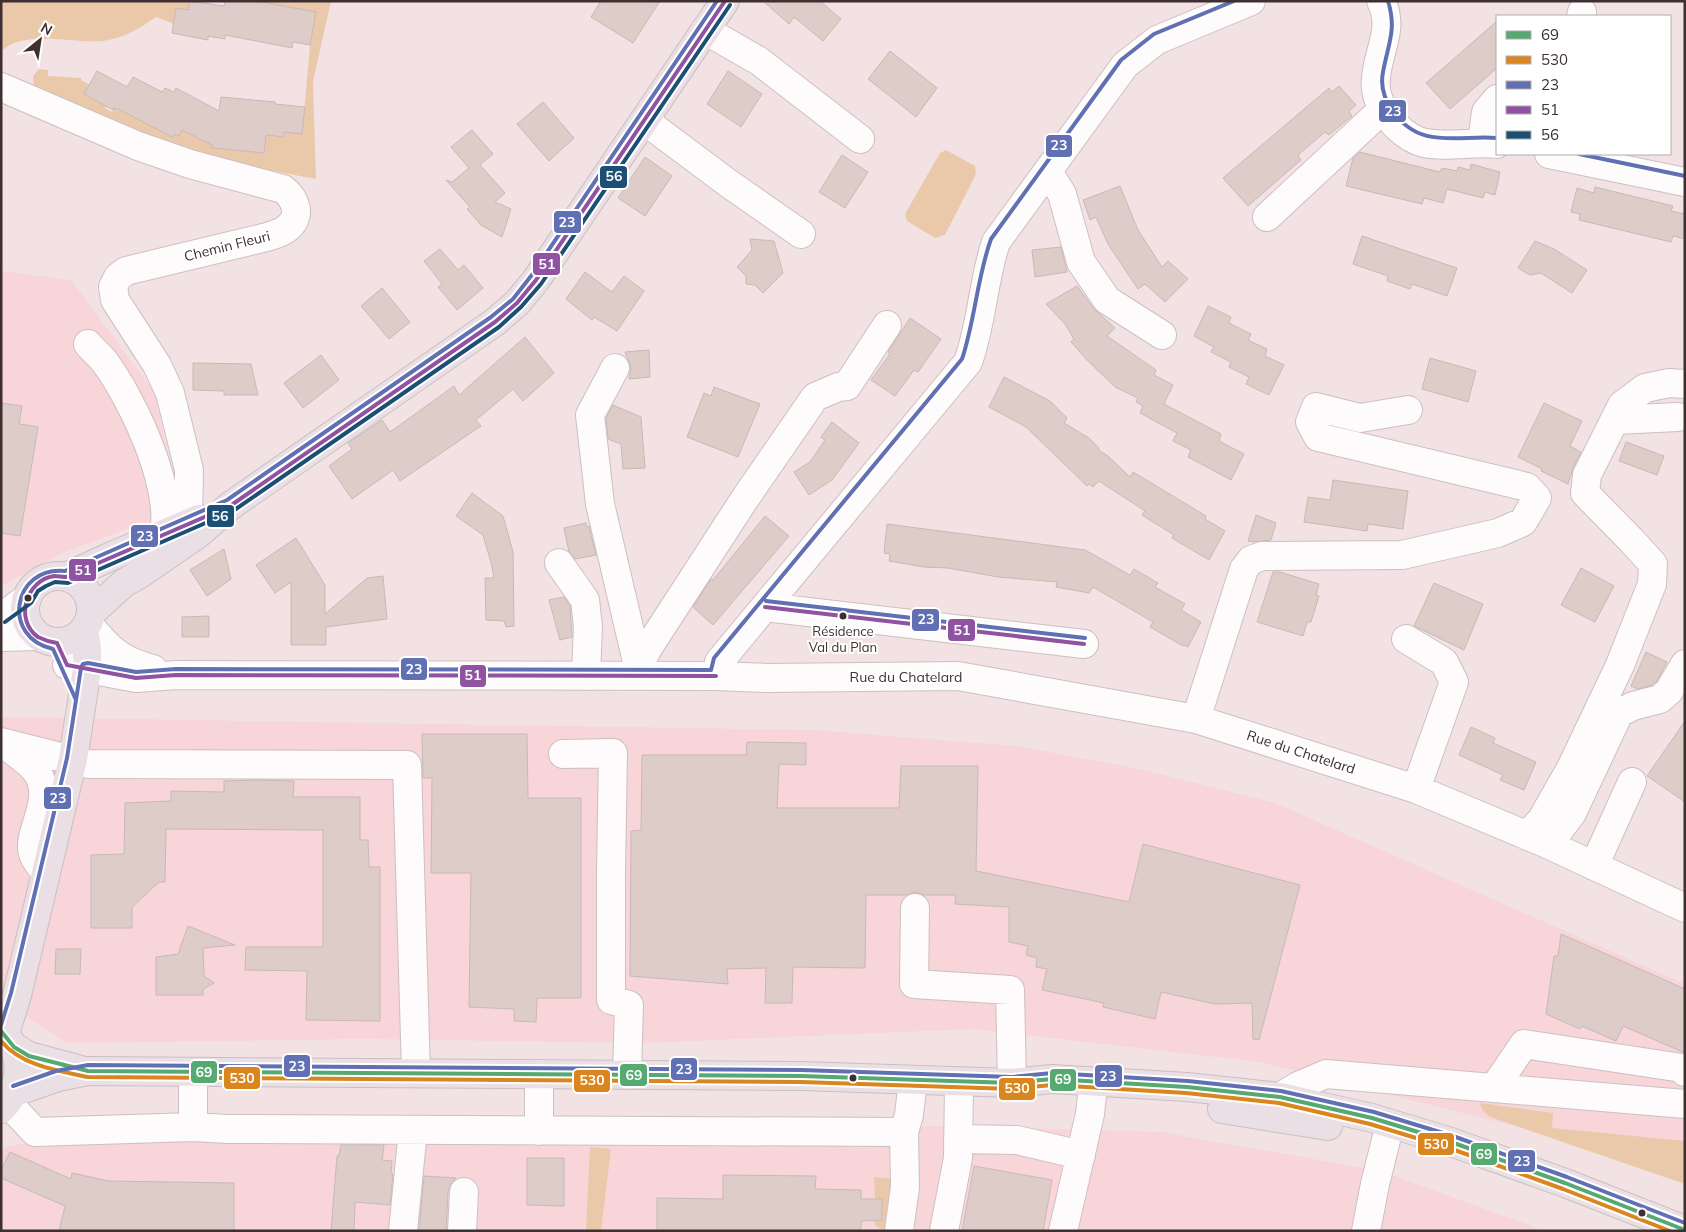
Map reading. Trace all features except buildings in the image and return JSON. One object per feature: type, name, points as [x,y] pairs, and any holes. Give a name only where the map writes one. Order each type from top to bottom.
[{"type":"main road","points":[[88,622],[108,596],[124,583],[198,534],[230,506],[495,322],[517,303],[536,280],[725,1]]},
{"type":"main road","points":[[66,577],[230,506]]},
{"type":"main road","points":[[8,1101],[19,1077],[18,1062],[7,1037],[72,759],[82,697],[62,653],[30,628],[26,618],[27,598],[33,587],[43,580],[54,576],[66,577],[83,586],[91,603],[87,648],[62,653]]},
{"type":"main road","points":[[1,997],[21,975]]},
{"type":"main road","points":[[7,1037],[29,1056],[88,1072]]},
{"type":"main road","points":[[8,1101],[58,1077],[88,1072],[828,1076],[959,1082],[1012,1082],[1052,1079],[1187,1087],[1280,1097],[1372,1118],[1452,1142],[1565,1183],[1685,1230]]},
{"type":"main road","points":[[1012,1082],[1092,1095],[1171,1101],[1319,1124],[1386,1140],[1446,1158],[1638,1231]]},
{"type":"street","points":[[716,676],[719,662],[968,362],[974,346],[990,262],[996,242],[1125,65],[1157,40],[1251,1]]},
{"type":"street","points":[[1381,1],[1386,17],[1386,33],[1375,77],[1375,93],[1382,110],[1396,127],[1418,141],[1438,144],[1490,143],[1486,112],[1496,100]]},
{"type":"street","points":[[705,30],[759,61],[860,139]]},
{"type":"street","name":"Chemin Fleuri","points":[[1,88],[147,149],[190,164],[283,189],[295,201],[296,209],[294,216],[286,230],[267,237],[146,265],[118,277],[113,287],[115,300],[157,365],[170,393],[189,470],[188,524]]},
{"type":"street","points":[[1267,217],[1382,110]]},
{"type":"street","points":[[644,121],[728,184],[801,234]]},
{"type":"street","points":[[1554,155],[1685,182]]},
{"type":"street","points":[[1048,171],[1062,194],[1082,262],[1107,300],[1162,335]]},
{"type":"street","points":[[635,671],[738,508],[815,397],[847,386],[887,325]]},
{"type":"street","points":[[88,344],[104,361],[136,417],[162,483],[165,507],[161,542],[140,574]]},
{"type":"street","points":[[615,368],[590,415],[600,504],[635,671]]},
{"type":"street","points":[[1536,840],[1542,819],[1571,768],[1620,665],[1652,584],[1653,564],[1585,493],[1587,476],[1622,405],[1645,388],[1669,383],[1685,384]]},
{"type":"street","points":[[1196,719],[1244,568],[1251,560],[1262,556],[1402,555],[1498,533],[1523,522],[1537,498],[1527,488],[1318,437],[1310,422],[1316,408],[1360,418],[1408,410]]},
{"type":"street","points":[[1615,420],[1678,417]]},
{"type":"street","points":[[559,563],[585,600],[588,626],[586,676]]},
{"type":"street","points":[[1,618],[27,598]]},
{"type":"street","points":[[765,607],[1084,644]]},
{"type":"street","name":"Rue du Chatelard","points":[[88,622],[111,650],[119,655],[136,665],[176,675]]},
{"type":"street","name":"Rue du Chatelard","points":[[1,637],[62,653],[136,678],[176,675],[586,676],[635,671],[767,678],[958,676],[1196,719],[1416,789],[1536,840],[1685,908]]},
{"type":"street","points":[[1406,639],[1444,662],[1454,682],[1416,789]]},
{"type":"street","points":[[1536,840],[1560,829],[1572,813],[1619,713],[1633,706],[1660,699],[1669,691],[1685,664]]},
{"type":"street","points":[[1,742],[88,764],[407,764],[416,1073]]},
{"type":"street","points":[[1,742],[37,772],[43,784],[44,796],[32,849],[33,855],[45,872]]},
{"type":"street","points":[[563,754],[613,753],[611,1000],[629,1005],[627,1075]]},
{"type":"street","points":[[1594,866],[1632,782]]},
{"type":"street","points":[[916,908],[914,984],[1010,990],[1012,1082]]},
{"type":"street","points":[[1494,1088],[1524,1044],[1682,1068],[1685,1072]]},
{"type":"street","points":[[193,1072],[194,1127]]},
{"type":"street","points":[[539,1074],[539,1131]]},
{"type":"street","points":[[1280,1097],[1298,1086],[1326,1074],[1685,1104]]},
{"type":"street","points":[[899,1231],[905,1187],[904,1132],[909,1115],[913,1080]]},
{"type":"street","points":[[944,1231],[958,1158],[959,1082]]},
{"type":"street","points":[[1063,1231],[1092,1095]]},
{"type":"street","points":[[8,1101],[34,1132],[194,1127],[228,1130],[904,1132]]},
{"type":"street","points":[[403,1231],[413,1130]]},
{"type":"street","points":[[958,1139],[1017,1140],[1080,1156]]},
{"type":"street","points":[[1366,1231],[1386,1140]]},
{"type":"street","points":[[462,1231],[464,1192]]},
{"type":"shaded area","points":[[1,1],[190,1],[188,10],[176,8],[174,24],[156,17],[131,32],[111,40],[36,39],[11,44],[1,51]]},
{"type":"shaded area","points":[[256,1],[331,1],[313,82],[316,179],[229,163],[155,139],[34,88],[33,76],[39,69],[48,70],[48,76],[81,78],[81,80],[90,85],[85,95],[106,106],[105,108],[112,112],[114,108],[118,110],[121,103],[151,126],[171,137],[174,134],[179,136],[182,130],[198,138],[212,138],[212,148],[264,153],[266,135],[283,137],[284,132],[302,134],[310,45],[316,12],[279,5],[277,15]]},
{"type":"shaded area","points":[[946,150],[975,166],[976,174],[945,235],[935,238],[907,221],[905,214],[940,153]]},
{"type":"shaded area","points":[[1,271],[71,280],[154,392],[181,514],[130,528],[62,553],[1,586]]},
{"type":"shaded area","points":[[1,717],[812,730],[1017,746],[1145,770],[1275,803],[1685,984],[1685,1169],[1260,1062],[972,1029],[644,1043],[361,1039],[67,1043],[1,1000]]},
{"type":"shaded area","points":[[1480,1103],[1553,1113],[1552,1128],[1685,1141],[1685,1184],[1496,1119],[1485,1113]]},
{"type":"shaded area","points":[[942,1126],[1161,1132],[1381,1171],[1545,1231],[1,1231],[1,1148],[32,1142],[475,1141]]},
{"type":"shaded area","points":[[590,1147],[611,1149],[601,1231],[586,1231]]},
{"type":"shaded area","points":[[874,1177],[895,1179],[891,1228],[885,1231],[876,1226],[874,1221],[882,1220],[882,1199],[875,1199]]},
{"type":"transit line","name":"23","points":[[76,700],[53,649],[36,642],[25,631],[20,618],[20,604],[24,591],[33,580],[47,572],[65,571],[227,500],[491,317],[513,299],[531,276],[717,1]]},
{"type":"transit line","name":"51","points":[[716,676],[176,675],[136,678],[67,665],[57,643],[38,637],[31,630],[26,621],[25,611],[30,593],[44,579],[54,576],[66,577],[230,506],[495,322],[517,303],[536,280],[725,1]]},
{"type":"transit line","name":"23","points":[[1,1025],[11,993],[67,758],[83,664],[88,663],[136,672],[176,669],[711,670],[714,658],[962,359],[982,269],[991,239],[1121,60],[1154,34],[1234,1]]},
{"type":"transit line","name":"23","points":[[1388,1],[1391,11],[1392,29],[1383,72],[1382,88],[1387,102],[1393,111],[1403,123],[1427,136],[1440,138],[1496,138]]},
{"type":"transit line","name":"56","points":[[5,622],[31,603],[38,591],[46,586],[55,582],[68,583],[233,511],[499,327],[521,307],[541,284],[730,5]]},
{"type":"transit line","name":"23","points":[[1584,155],[1685,176]]},
{"type":"transit line","name":"23","points":[[766,601],[1085,638]]},
{"type":"transit line","name":"51","points":[[765,607],[1084,644]]},
{"type":"transit line","name":"69","points":[[1,1031],[14,1047],[29,1056],[88,1071],[801,1076],[1012,1083],[1052,1079],[1187,1087],[1280,1097],[1372,1118],[1451,1142],[1565,1183],[1685,1230]]},
{"type":"transit line","name":"530","points":[[1,1041],[19,1056],[30,1062],[53,1070],[88,1077],[801,1082],[1012,1089],[1052,1085],[1186,1093],[1279,1103],[1370,1124],[1449,1148],[1563,1189],[1670,1231]]},
{"type":"transit line","name":"23","points":[[13,1086],[56,1071],[88,1065],[801,1070],[1012,1077],[1052,1073],[1188,1081],[1281,1091],[1374,1112],[1453,1136],[1567,1177],[1685,1223]]},
{"type":"place","name":"Résidence Val du Plan","points":[[843,616]]}]
